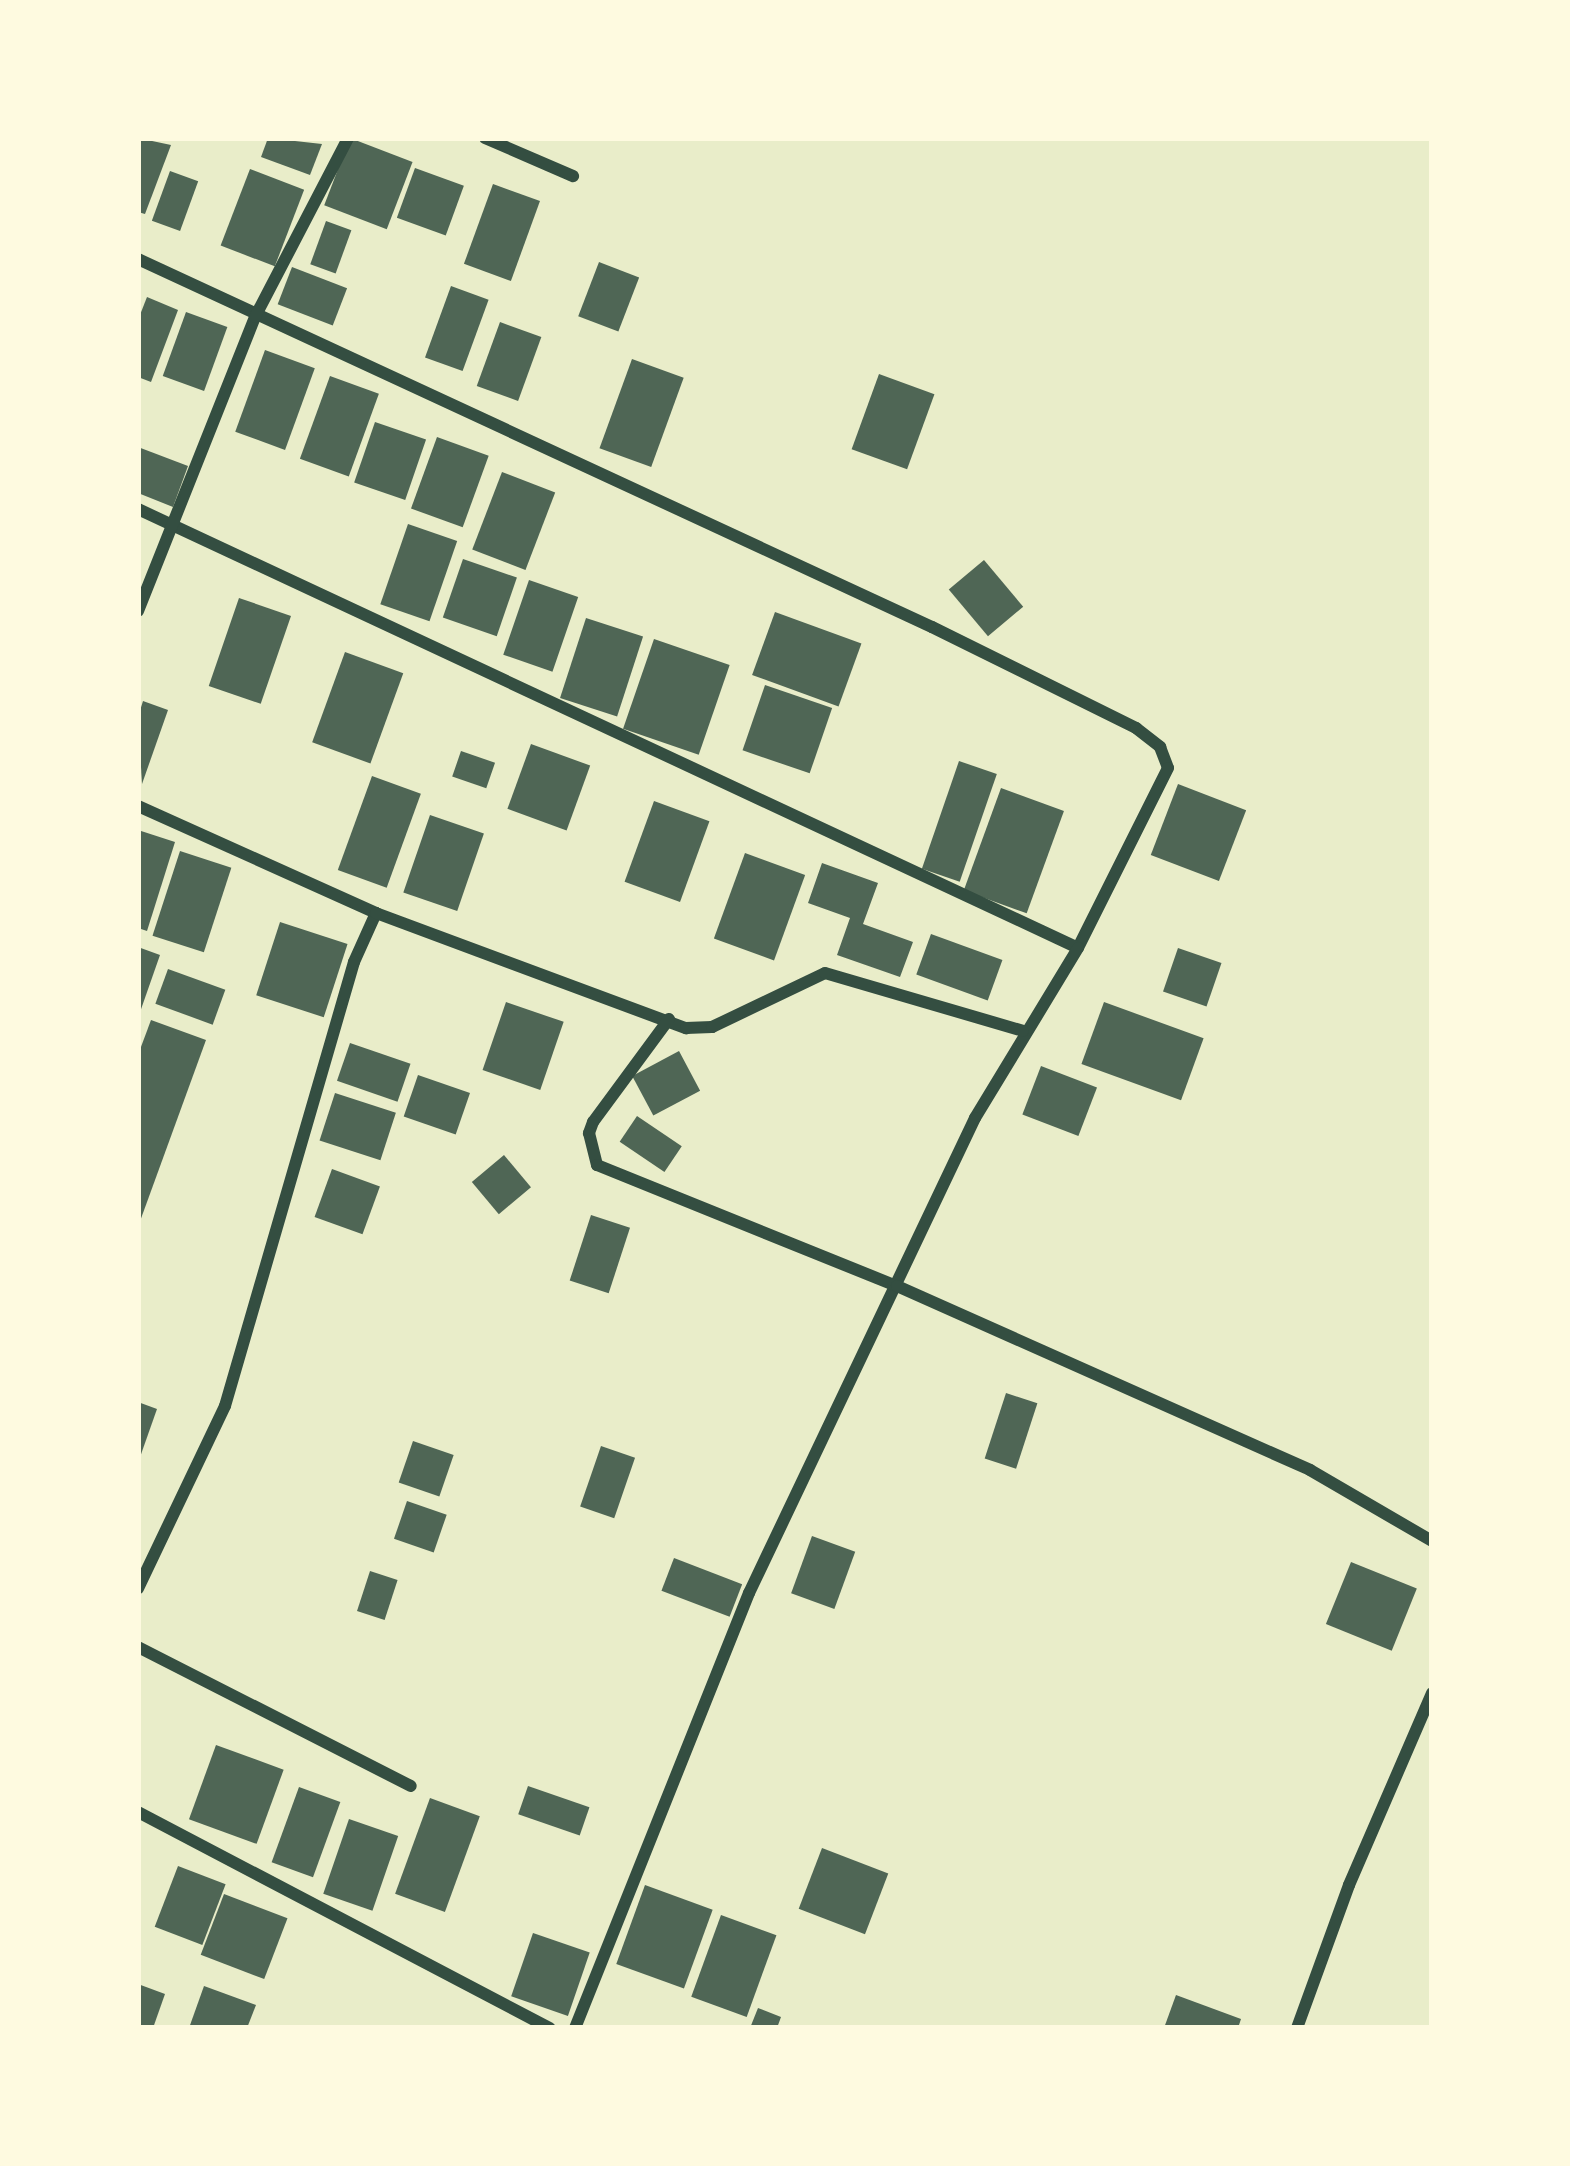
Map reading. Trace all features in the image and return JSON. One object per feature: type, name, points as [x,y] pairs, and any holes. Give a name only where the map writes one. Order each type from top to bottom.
[{"type":"street","points":[[138,611],[255,317],[349,138]]},
{"type":"street","points":[[485,138],[573,176]]},
{"type":"street","points":[[138,259],[932,627],[1136,728],[1160,747],[1168,768],[1078,948],[1023,1031],[975,1118],[749,1593],[575,2028]]},
{"type":"street","points":[[138,509],[1078,948]]},
{"type":"street","points":[[138,806],[376,913],[686,1028],[712,1027],[803,979],[825,974],[1023,1031]]},
{"type":"street","points":[[138,1588],[225,1406],[354,962],[376,913]]},
{"type":"street","points":[[669,1019],[593,1122],[589,1133],[597,1165],[897,1286],[1310,1470],[1432,1540]]},
{"type":"street","points":[[138,1647],[411,1786]]},
{"type":"street","points":[[1297,2028],[1349,1885],[1432,1693]]},
{"type":"street","points":[[138,1812],[550,2028]]},
{"type":"building","points":[[138,138],[171,145],[145,214],[138,212]]},
{"type":"building","points":[[268,138],[322,144],[310,175],[261,157]]},
{"type":"building","points":[[350,138],[413,162],[387,229],[324,205]]},
{"type":"building","points":[[415,168],[464,186],[446,236],[397,218]]},
{"type":"building","points":[[250,169],[304,190],[275,266],[221,246]]},
{"type":"building","points":[[170,171],[198,181],[180,231],[152,221]]},
{"type":"building","points":[[493,184],[540,201],[511,281],[464,264]]},
{"type":"building","points":[[326,221],[351,230],[336,273],[310,264]]},
{"type":"building","points":[[599,262],[639,277],[618,332],[578,316]]},
{"type":"building","points":[[292,267],[347,288],[333,325],[278,304]]},
{"type":"building","points":[[451,286],[489,300],[463,371],[425,357]]},
{"type":"building","points":[[147,297],[178,310],[151,382],[138,377],[138,320]]},
{"type":"building","points":[[186,312],[227,327],[204,391],[163,376]]},
{"type":"building","points":[[500,322],[541,337],[518,401],[477,386]]},
{"type":"building","points":[[265,350],[315,368],[285,450],[235,432]]},
{"type":"building","points":[[632,359],[684,378],[651,467],[600,448]]},
{"type":"building","points":[[879,374],[934,394],[907,469],[852,449]]},
{"type":"building","points":[[330,376],[379,394],[349,476],[300,459]]},
{"type":"building","points":[[375,422],[426,440],[405,500],[354,483]]},
{"type":"building","points":[[437,437],[489,456],[463,527],[411,508]]},
{"type":"building","points":[[138,447],[188,466],[173,507],[138,493]]},
{"type":"building","points":[[502,472],[555,492],[525,570],[472,549]]},
{"type":"building","points":[[408,524],[457,541],[429,621],[380,604]]},
{"type":"building","points":[[463,559],[517,578],[497,636],[443,618]]},
{"type":"building","points":[[984,560],[1023,607],[988,636],[949,590]]},
{"type":"building","points":[[529,580],[578,597],[552,672],[503,655]]},
{"type":"building","points":[[239,598],[291,616],[261,704],[209,686]]},
{"type":"building","points":[[775,612],[861,643],[839,706],[752,675]]},
{"type":"building","points":[[586,618],[643,637],[617,716],[560,698]]},
{"type":"building","points":[[654,639],[730,665],[699,755],[623,729]]},
{"type":"building","points":[[345,652],[403,673],[370,763],[312,742]]},
{"type":"building","points":[[765,685],[832,708],[810,773],[743,750]]},
{"type":"building","points":[[143,701],[168,710],[142,784],[138,717]]},
{"type":"building","points":[[531,744],[590,766],[567,830],[507,809]]},
{"type":"building","points":[[461,751],[495,763],[486,788],[452,777]]},
{"type":"building","points":[[959,761],[997,774],[960,882],[922,869]]},
{"type":"building","points":[[372,776],[421,794],[387,888],[338,870]]},
{"type":"building","points":[[1178,784],[1246,810],[1219,881],[1151,855]]},
{"type":"building","points":[[1001,788],[1064,811],[1027,913],[964,890]]},
{"type":"building","points":[[654,801],[709,821],[680,902],[625,882]]},
{"type":"building","points":[[430,815],[484,834],[457,911],[403,893]]},
{"type":"building","points":[[138,830],[175,842],[147,931],[138,928]]},
{"type":"building","points":[[180,851],[231,868],[204,952],[152,936]]},
{"type":"building","points":[[745,853],[805,875],[774,960],[714,939]]},
{"type":"building","points":[[822,863],[878,883],[863,924],[913,942],[900,977],[837,955],[850,918],[808,903]]},
{"type":"building","points":[[280,922],[348,944],[324,1017],[256,995]]},
{"type":"building","points":[[931,934],[1002,960],[988,1000],[916,974]]},
{"type":"building","points":[[138,947],[160,955],[139,1015],[138,1015]]},
{"type":"building","points":[[1178,948],[1221,963],[1207,1006],[1163,991]]},
{"type":"building","points":[[168,969],[225,990],[213,1025],[155,1004]]},
{"type":"building","points":[[506,1002],[564,1022],[540,1090],[483,1070]]},
{"type":"building","points":[[1104,1002],[1204,1038],[1181,1100],[1081,1064]]},
{"type":"building","points":[[151,1020],[206,1040],[139,1224],[138,1055]]},
{"type":"building","points":[[350,1043],[411,1064],[397,1102],[337,1081]]},
{"type":"building","points":[[679,1051],[700,1091],[653,1116],[632,1076]]},
{"type":"building","points":[[1041,1066],[1097,1088],[1078,1136],[1022,1115]]},
{"type":"building","points":[[418,1075],[470,1093],[456,1135],[404,1117]]},
{"type":"building","points":[[335,1093],[396,1113],[380,1160],[320,1141]]},
{"type":"building","points":[[637,1116],[682,1146],[664,1172],[620,1142]]},
{"type":"building","points":[[504,1155],[531,1187],[499,1214],[472,1182]]},
{"type":"building","points":[[332,1169],[380,1186],[362,1234],[315,1217]]},
{"type":"building","points":[[591,1215],[630,1228],[609,1293],[570,1281]]},
{"type":"building","points":[[1006,1393],[1037,1403],[1016,1469],[985,1459]]},
{"type":"building","points":[[138,1402],[157,1409],[139,1460],[138,1460]]},
{"type":"building","points":[[413,1441],[454,1455],[439,1497],[399,1483]]},
{"type":"building","points":[[601,1446],[635,1458],[614,1518],[580,1507]]},
{"type":"building","points":[[407,1501],[447,1515],[434,1552],[394,1539]]},
{"type":"building","points":[[812,1536],[855,1552],[834,1609],[791,1593]]},
{"type":"building","points":[[674,1558],[742,1584],[730,1617],[661,1591]]},
{"type":"building","points":[[1351,1562],[1417,1589],[1392,1651],[1326,1624]]},
{"type":"building","points":[[370,1571],[398,1580],[385,1620],[357,1611]]},
{"type":"building","points":[[216,1745],[284,1770],[257,1844],[189,1819]]},
{"type":"building","points":[[528,1786],[589,1807],[580,1836],[518,1814]]},
{"type":"building","points":[[299,1787],[340,1802],[313,1877],[272,1862]]},
{"type":"building","points":[[430,1798],[480,1816],[445,1912],[395,1894]]},
{"type":"building","points":[[349,1819],[398,1836],[372,1911],[323,1894]]},
{"type":"building","points":[[822,1848],[888,1873],[865,1934],[799,1909]]},
{"type":"building","points":[[178,1866],[226,1884],[202,1945],[155,1927]]},
{"type":"building","points":[[645,1885],[713,1910],[684,1989],[616,1964]]},
{"type":"building","points":[[224,1894],[287,1918],[264,1979],[201,1955]]},
{"type":"building","points":[[721,1915],[776,1935],[747,2017],[691,1997]]},
{"type":"building","points":[[533,1933],[590,1953],[568,2016],[511,1996]]},
{"type":"building","points":[[138,1984],[165,1994],[153,2028],[138,2028]]},
{"type":"building","points":[[204,1986],[256,2005],[247,2028],[189,2028]]},
{"type":"building","points":[[1176,1995],[1241,2019],[1238,2028],[1164,2028]]},
{"type":"building","points":[[758,2008],[781,2017],[777,2028],[750,2028]]}]
